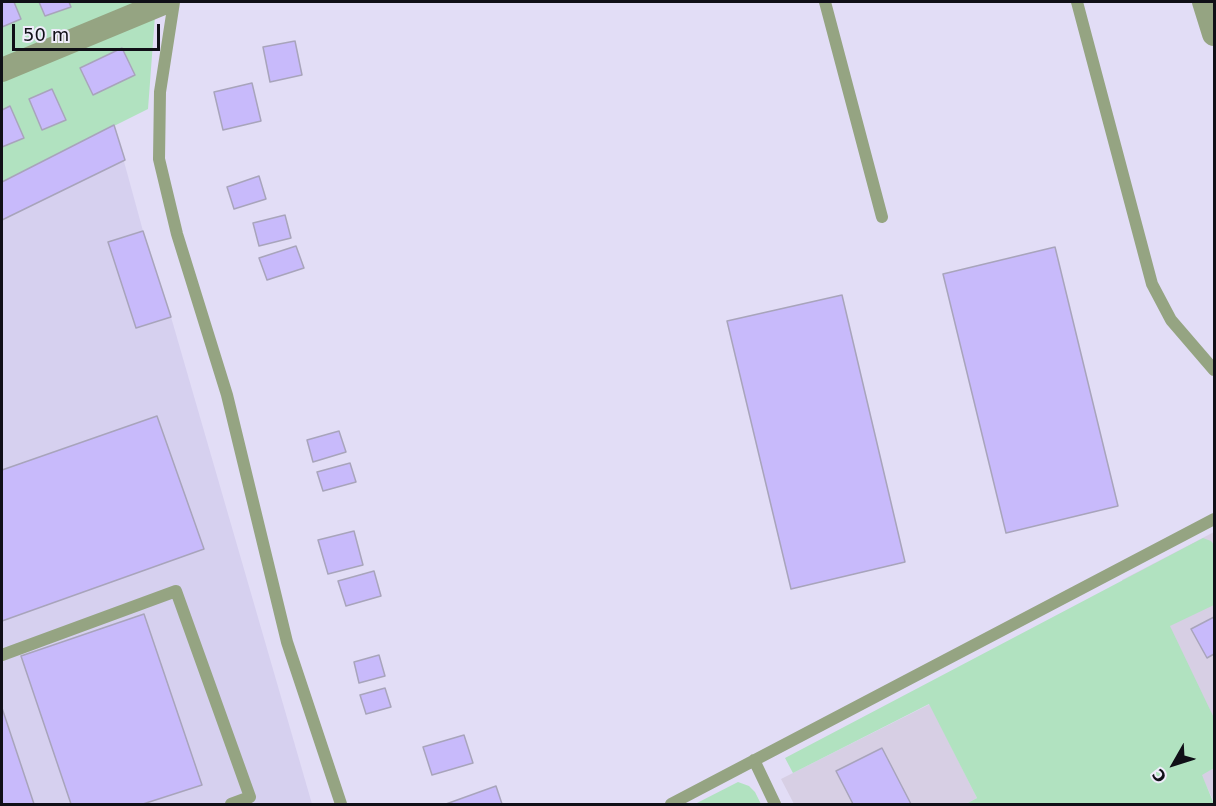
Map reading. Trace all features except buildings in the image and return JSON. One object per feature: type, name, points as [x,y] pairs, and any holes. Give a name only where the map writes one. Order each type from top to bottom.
[{"type":"street","points":[[2,70],[166,2]]},
{"type":"street","points":[[1204,2],[1215,34]]},
{"type":"lane","points":[[174,2],[160,92],[159,159],[177,234],[227,395],[287,642],[341,804]]},
{"type":"lane","points":[[825,2],[882,217]]},
{"type":"lane","points":[[1077,2],[1152,284],[1171,320],[1215,370]]},
{"type":"lane","points":[[671,804],[1215,519]]},
{"type":"lane","points":[[2,655],[176,591],[250,797],[231,804]]},
{"type":"lane","points":[[754,760],[775,804]]},
{"type":"shaded area","points":[[114,125],[143,231],[171,317],[312,804],[2,804],[2,182]]},
{"type":"shaded area","points":[[1214,532],[1214,802],[1129,623],[1122,580]]},
{"type":"shaded area","points":[[930,704],[977,798],[966,804],[794,804],[781,779]]},
{"type":"green space","points":[[2,2],[156,2],[148,109],[2,182]]},
{"type":"green space","points":[[1203,538],[1214,545],[1214,605],[1170,626],[1214,718],[1214,768],[1202,775],[1214,804],[966,804],[977,798],[929,704],[793,773],[785,758]]},
{"type":"green space","points":[[738,782],[749,786],[761,804],[695,804]]}]
